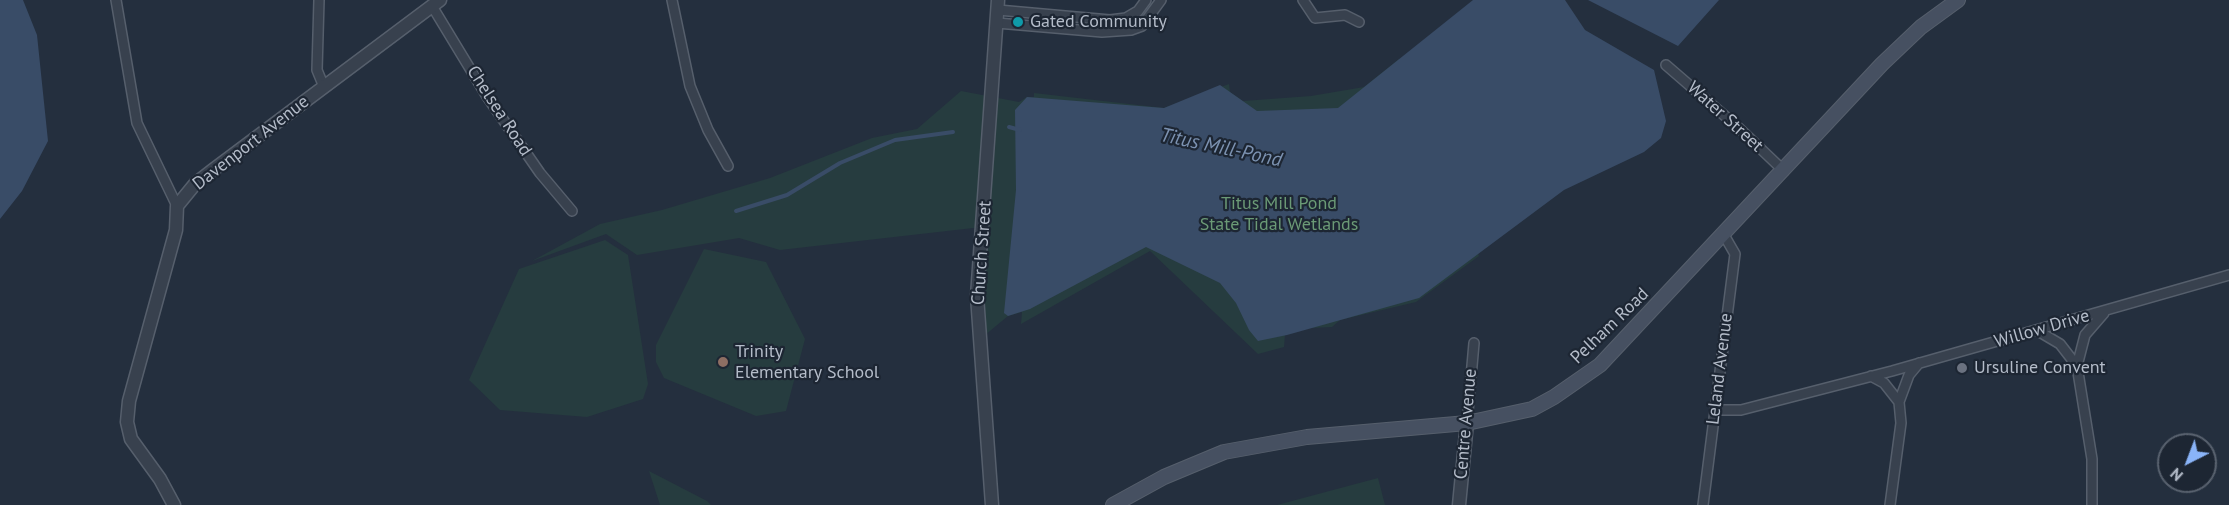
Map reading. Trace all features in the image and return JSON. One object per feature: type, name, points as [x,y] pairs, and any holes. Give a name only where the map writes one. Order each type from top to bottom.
[{"type":"main road","name":"Pelham Road","points":[[1113,505],[1164,477],[1224,452],[1307,437],[1467,423],[1532,409],[1600,365],[1882,64],[1921,27],[1958,0]]},
{"type":"street","points":[[116,0],[137,123],[177,206]]},
{"type":"street","points":[[319,0],[317,70],[324,87]]},
{"type":"street","points":[[672,0],[690,86],[708,130],[728,166]]},
{"type":"street","points":[[998,5],[1110,20],[1126,18],[1138,11],[1146,0]]},
{"type":"street","points":[[997,23],[1074,31],[1124,31],[1142,26],[1161,0]]},
{"type":"street","points":[[1303,0],[1316,18],[1345,15],[1359,22]]},
{"type":"street","name":"Davenport Avenue","points":[[174,505],[160,479],[131,439],[127,422],[129,401],[176,230],[177,206],[195,184],[436,3]]},
{"type":"street","name":"Chelsea Road","points":[[436,3],[493,105],[540,173],[572,211]]},
{"type":"street","name":"Church Street","points":[[992,505],[977,296],[998,5]]},
{"type":"street","name":"Water Street","points":[[1666,65],[1740,129],[1784,171]]},
{"type":"street","name":"Leland Avenue","points":[[1703,505],[1735,254],[1724,235]]},
{"type":"street","name":"Willow Drive","points":[[1715,410],[1741,410],[1871,376],[2229,275]]},
{"type":"street","points":[[2092,505],[2092,459],[2077,366],[2085,335],[2106,310]]},
{"type":"street","points":[[2038,330],[2060,344],[2077,366]]},
{"type":"street","name":"Centre Avenue","points":[[1459,505],[1474,343]]},
{"type":"street","points":[[1890,505],[1900,423],[1899,402],[1909,375],[1919,363]]},
{"type":"street","points":[[1871,376],[1884,383],[1899,402]]},
{"type":"green space","name":"Titus Mill Pond State Tidal Wetlands","points":[[1399,59],[1479,256],[1416,302],[1340,320],[1332,327],[1310,328],[1285,335],[1284,347],[1258,354],[1150,251],[1021,324],[1022,312],[1008,316],[979,340],[982,227],[780,250],[739,238],[637,255],[606,234],[532,261],[600,224],[662,210],[770,178],[872,138],[917,129],[961,91],[1019,102],[1027,97],[1034,97],[1034,93],[1164,108],[1229,84],[1230,92],[1243,101],[1311,96],[1364,87]]},
{"type":"green space","points":[[605,240],[628,255],[648,384],[643,399],[587,417],[500,410],[469,380],[519,269]]},
{"type":"green space","points":[[704,249],[766,262],[805,339],[786,411],[756,416],[664,378],[656,362],[656,345]]},
{"type":"green space","points":[[649,471],[707,501],[711,505],[660,505]]},
{"type":"green space","points":[[1378,478],[1385,505],[1277,505]]},
{"type":"water","points":[[0,0],[23,0],[37,35],[48,141],[22,191],[0,219]]},
{"type":"water","name":"Titus Mill Pond State Tidal Wetlands","points":[[1473,0],[1565,0],[1585,30],[1654,70],[1666,121],[1661,138],[1644,152],[1564,190],[1419,298],[1287,335],[1258,341],[1249,330],[1236,303],[1220,283],[1146,247],[1030,309],[1008,316],[1004,313],[1016,190],[1015,110],[1027,97],[1164,108],[1220,85],[1257,111],[1338,108]]},
{"type":"water","points":[[1588,0],[1719,0],[1678,46]]},
{"type":"waterway","points":[[1009,127],[1020,130]]},
{"type":"waterway","points":[[736,211],[787,195],[840,163],[895,140],[953,132]]},
{"type":"place","name":"Gated Community","points":[[1018,22]]},
{"type":"place","name":"Trinity Elementary School","points":[[723,362]]},
{"type":"place","name":"Ursuline Convent","points":[[1962,368]]},
{"type":"water label","name":"Titus Mill-Pond","points":[[1221,148]]}]
